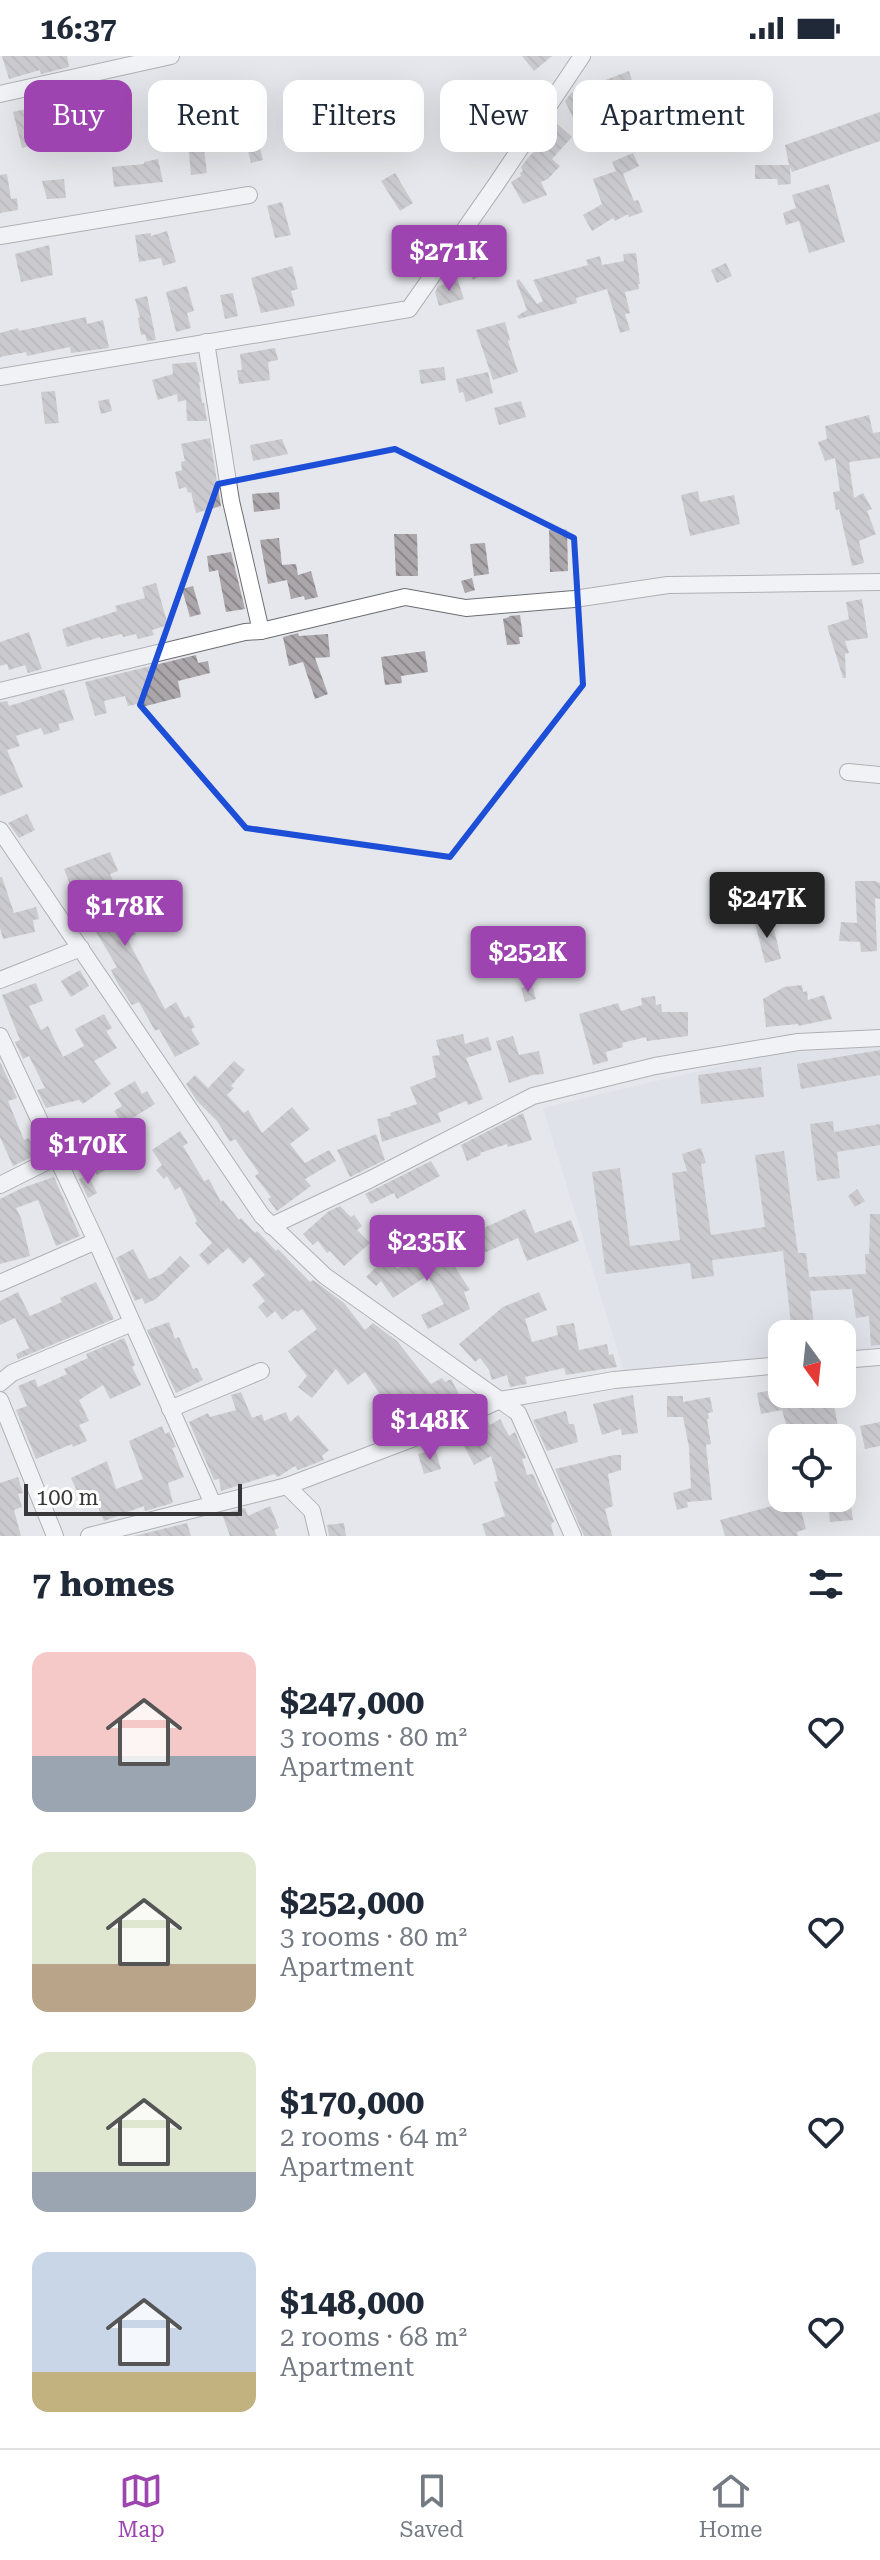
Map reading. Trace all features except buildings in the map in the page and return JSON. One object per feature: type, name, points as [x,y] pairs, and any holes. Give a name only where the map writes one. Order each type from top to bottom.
[{"type":"street","points":[[0,94],[171,56]]},
{"type":"street","points":[[0,377],[409,309],[582,56]]},
{"type":"street","points":[[0,236],[249,195]]},
{"type":"street","points":[[206,342],[231,501],[261,631]]},
{"type":"street","points":[[0,691],[405,597],[466,608],[574,599],[668,585],[880,582]]},
{"type":"street","points":[[848,772],[880,775]]},
{"type":"street","points":[[0,830],[271,1226],[325,1276],[518,1413],[573,1536]]},
{"type":"street","points":[[0,980],[81,948]]},
{"type":"street","points":[[0,1036],[96,1241],[213,1504]]},
{"type":"street","points":[[271,1226],[533,1096],[655,1066],[798,1042],[880,1038]]},
{"type":"street","points":[[0,1185],[56,1157]]},
{"type":"street","points":[[0,1283],[96,1241]]},
{"type":"street","points":[[0,1383],[12,1373],[132,1323]]},
{"type":"street","points":[[856,1359],[880,1357]]},
{"type":"street","points":[[89,1536],[287,1486],[430,1432],[500,1400],[614,1380],[768,1366]]},
{"type":"street","points":[[170,1409],[261,1371]]},
{"type":"street","points":[[0,1400],[55,1536]]},
{"type":"street","points":[[287,1486],[312,1511],[318,1536]]},
{"type":"highlighted area","points":[[395,449],[574,538],[583,685],[450,857],[246,828],[140,705],[218,484]]},
{"type":"shaded area","points":[[880,1047],[880,1349],[856,1352],[856,1320],[768,1320],[768,1360],[625,1375],[543,1108],[775,1053]]}]
